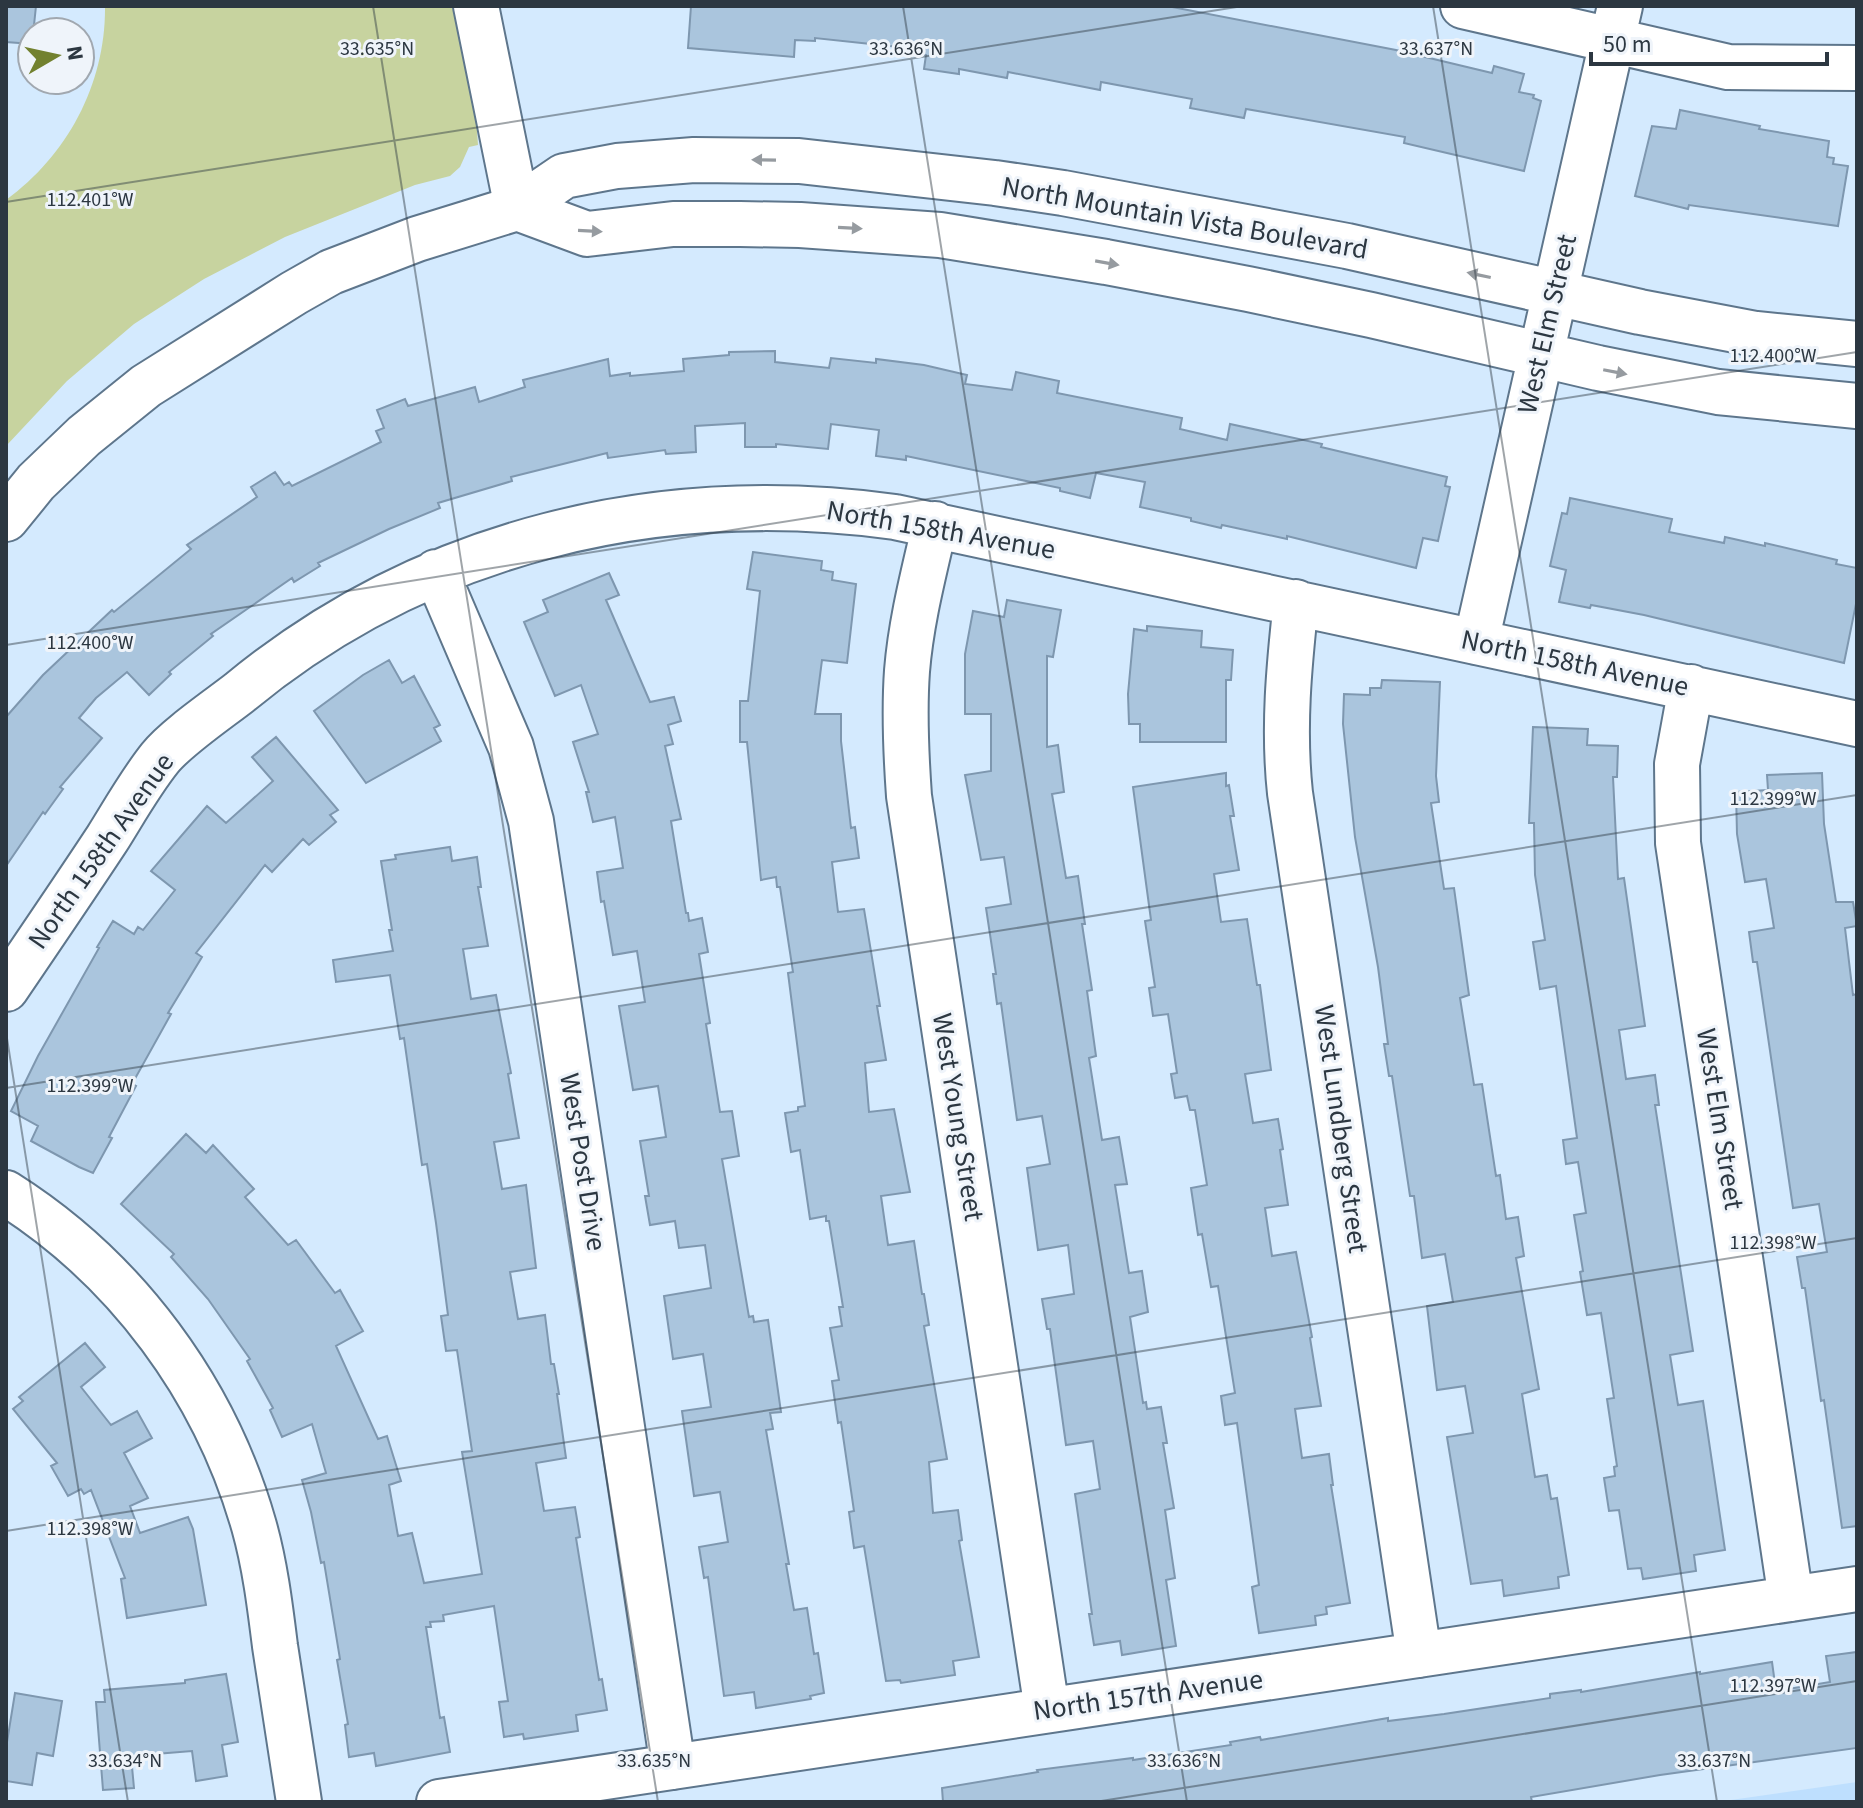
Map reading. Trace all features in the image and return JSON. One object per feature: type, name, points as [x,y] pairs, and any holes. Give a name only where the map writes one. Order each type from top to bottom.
[{"type":"street","points":[[476,6],[517,208]]},
{"type":"street","points":[[1463,6],[1616,23],[1728,67],[1857,68]]},
{"type":"street","name":"West Elm Street","points":[[1476,642],[1616,23]]},
{"type":"street","name":"North Mountain Vista Boulevard","points":[[6,519],[36,482],[84,436],[146,386],[283,299],[331,272],[417,239],[517,208],[564,176],[617,166],[694,160],[799,161],[926,173],[1063,193],[1347,246],[1640,312],[1756,334],[1857,344]]},
{"type":"street","name":"North Mountain Vista Boulevard","points":[[517,208],[587,234],[673,224],[740,224],[940,235],[1263,292],[1718,392],[1857,406]]},
{"type":"street","name":"North 158th Avenue","points":[[6,989],[161,756],[274,663],[349,615],[436,572],[502,547],[613,521],[695,510],[816,508],[935,524],[1857,724]]},
{"type":"street","name":"West Young Street","points":[[935,524],[919,592],[907,669],[905,725],[909,796],[1047,1710]]},
{"type":"street","name":"West Post Drive","points":[[436,572],[511,747],[529,809],[673,1767]]},
{"type":"street","name":"West Lundberg Street","points":[[1296,602],[1287,696],[1290,793],[1419,1655]]},
{"type":"street","name":"West Elm Street","points":[[1691,687],[1677,764],[1678,843],[1791,1599]]},
{"type":"street","points":[[6,1193],[58,1229],[117,1283],[154,1327],[212,1420],[242,1491],[262,1563],[299,1802]]},
{"type":"street","name":"North 157th Avenue","points":[[439,1802],[1857,1589]]},
{"type":"shaded area","points":[[1857,1782],[1857,1802],[1717,1802]]},
{"type":"green space","points":[[105,6],[452,6],[476,118],[478,145],[469,147],[460,167],[450,176],[415,185],[285,237],[204,279],[134,324],[67,381],[6,446],[6,200],[48,162],[65,139],[87,96],[96,96],[96,71],[104,35]]},
{"type":"building","points":[[6,6],[36,6],[35,16],[16,16],[16,43],[6,42]]},
{"type":"building","points":[[691,6],[1167,6],[1396,50],[1492,73],[1494,66],[1524,74],[1519,92],[1534,95],[1533,98],[1541,101],[1524,171],[1404,143],[1405,137],[1246,109],[1244,118],[1190,108],[1192,99],[1101,82],[1100,90],[1008,72],[1007,78],[959,69],[959,74],[924,69],[926,55],[908,52],[908,48],[815,38],[815,41],[795,40],[794,57],[688,48]]},
{"type":"building","points":[[1680,110],[1760,126],[1759,129],[1829,141],[1827,157],[1834,158],[1833,164],[1848,166],[1838,226],[1689,205],[1688,209],[1635,196],[1652,126],[1676,129]]},
{"type":"building","points":[[775,351],[775,362],[829,368],[831,358],[876,363],[876,359],[924,365],[967,375],[965,384],[1012,390],[1016,372],[1059,381],[1057,393],[1182,418],[1180,429],[1227,440],[1230,424],[1447,477],[1445,486],[1450,487],[1438,541],[1423,538],[1416,568],[1287,536],[1287,539],[1222,525],[1221,528],[1140,507],[1145,482],[1096,473],[1090,498],[1060,491],[1060,488],[906,456],[906,460],[876,456],[879,430],[831,424],[828,449],[776,444],[776,447],[745,447],[745,423],[695,426],[696,452],[666,454],[665,450],[608,458],[607,453],[511,477],[512,481],[438,503],[440,508],[318,563],[320,566],[294,582],[292,578],[211,634],[213,636],[169,672],[171,674],[149,695],[127,672],[96,698],[79,718],[102,738],[60,787],[63,789],[6,866],[6,717],[43,675],[112,610],[114,612],[191,549],[187,545],[257,497],[251,487],[275,472],[284,485],[289,482],[292,486],[381,442],[376,431],[384,428],[377,410],[405,399],[408,406],[475,387],[479,402],[525,387],[523,380],[608,359],[610,376],[630,373],[630,376],[684,371],[683,359],[729,355],[729,352]]},
{"type":"building","points":[[1570,498],[1672,519],[1669,532],[1724,543],[1725,537],[1765,546],[1765,543],[1837,560],[1836,564],[1857,568],[1857,599],[1844,663],[1644,615],[1559,602],[1566,570],[1550,566],[1562,513],[1567,514]]},
{"type":"building","points":[[753,552],[822,561],[821,570],[833,572],[832,580],[856,584],[847,663],[822,660],[815,714],[841,714],[851,828],[855,827],[859,858],[832,862],[838,912],[864,909],[886,1060],[865,1063],[869,1112],[894,1109],[910,1192],[881,1196],[888,1245],[914,1241],[929,1325],[924,1326],[947,1459],[929,1462],[933,1513],[958,1510],[962,1540],[959,1541],[979,1657],[953,1661],[955,1675],[901,1683],[900,1680],[886,1681],[864,1546],[854,1548],[849,1512],[854,1511],[832,1381],[839,1380],[830,1328],[842,1326],[839,1307],[843,1307],[829,1221],[826,1221],[826,1216],[810,1219],[800,1150],[791,1152],[785,1113],[798,1111],[798,1107],[805,1106],[788,973],[793,972],[780,887],[777,887],[776,877],[761,880],[747,742],[740,742],[740,701],[748,701],[760,591],[747,589]]},
{"type":"building","points":[[609,573],[619,595],[606,600],[650,702],[674,697],[681,721],[668,725],[673,744],[665,746],[681,819],[671,821],[686,913],[689,921],[702,918],[708,952],[699,954],[710,1023],[706,1024],[720,1112],[732,1111],[739,1156],[722,1159],[749,1317],[753,1316],[754,1322],[768,1320],[781,1412],[770,1413],[773,1429],[766,1430],[794,1610],[807,1608],[824,1693],[810,1696],[811,1699],[756,1708],[754,1692],[724,1696],[708,1577],[704,1578],[699,1547],[728,1542],[720,1492],[694,1496],[682,1411],[711,1407],[703,1354],[673,1359],[664,1296],[711,1288],[705,1245],[679,1248],[675,1221],[650,1225],[645,1196],[649,1196],[640,1141],[666,1137],[658,1086],[633,1090],[619,1006],[645,1002],[637,951],[613,955],[597,872],[623,868],[615,817],[593,822],[586,792],[589,792],[573,742],[598,734],[581,685],[555,696],[524,622],[548,612],[543,600]]},
{"type":"building","points":[[1007,600],[1061,610],[1053,657],[1047,656],[1047,747],[1058,745],[1064,792],[1052,794],[1066,878],[1078,876],[1085,924],[1082,924],[1092,990],[1087,991],[1096,1056],[1089,1058],[1102,1140],[1119,1137],[1127,1184],[1115,1185],[1129,1273],[1142,1271],[1148,1312],[1130,1317],[1143,1403],[1146,1402],[1147,1409],[1161,1407],[1167,1443],[1163,1443],[1174,1508],[1165,1510],[1175,1578],[1166,1580],[1176,1646],[1122,1655],[1120,1641],[1094,1645],[1075,1494],[1100,1489],[1093,1441],[1066,1445],[1050,1329],[1047,1329],[1042,1299],[1074,1294],[1068,1245],[1038,1250],[1027,1168],[1050,1164],[1042,1116],[1017,1120],[1001,1003],[997,1004],[993,974],[996,974],[986,908],[1011,904],[1004,857],[981,860],[965,775],[991,771],[991,714],[965,714],[965,654],[973,611],[1004,617]]},
{"type":"building","points":[[1147,626],[1202,631],[1201,647],[1233,650],[1231,680],[1226,680],[1226,742],[1140,742],[1140,724],[1129,724],[1128,694],[1134,629],[1147,631]]},
{"type":"building","points":[[389,660],[402,683],[414,676],[440,725],[434,728],[441,741],[366,783],[314,711]]},
{"type":"building","points":[[1382,680],[1440,682],[1436,776],[1439,802],[1431,803],[1444,889],[1454,888],[1469,995],[1460,998],[1474,1085],[1482,1084],[1506,1219],[1518,1217],[1524,1256],[1516,1258],[1539,1389],[1522,1394],[1535,1477],[1547,1475],[1551,1499],[1557,1498],[1569,1575],[1558,1577],[1559,1588],[1504,1596],[1502,1580],[1471,1584],[1447,1437],[1473,1433],[1465,1386],[1437,1390],[1427,1306],[1453,1302],[1445,1254],[1422,1258],[1414,1196],[1410,1196],[1392,1076],[1389,1076],[1384,1044],[1388,1044],[1355,837],[1343,724],[1344,694],[1370,695],[1370,688],[1381,688]]},
{"type":"building","points":[[1533,727],[1588,729],[1587,745],[1618,746],[1617,777],[1613,777],[1618,879],[1624,878],[1645,1026],[1619,1030],[1626,1079],[1655,1075],[1659,1105],[1655,1105],[1693,1351],[1670,1355],[1678,1405],[1703,1401],[1725,1550],[1694,1555],[1696,1571],[1643,1579],[1641,1568],[1628,1569],[1619,1510],[1609,1511],[1604,1478],[1615,1476],[1614,1467],[1617,1466],[1607,1399],[1614,1398],[1601,1313],[1587,1315],[1580,1272],[1583,1271],[1574,1215],[1586,1213],[1578,1162],[1566,1164],[1563,1140],[1577,1138],[1556,986],[1540,989],[1533,942],[1545,940],[1535,875],[1534,823],[1529,823]]},
{"type":"building","points":[[276,737],[338,810],[330,815],[336,822],[309,845],[303,839],[272,872],[265,865],[196,953],[202,957],[168,1013],[171,1014],[132,1084],[136,1086],[93,1173],[79,1167],[31,1141],[38,1126],[11,1111],[113,921],[134,934],[138,927],[143,930],[175,890],[151,871],[207,806],[226,823],[273,781],[252,757]]},
{"type":"building","points":[[1226,773],[1239,870],[1214,874],[1221,922],[1247,919],[1257,985],[1260,985],[1271,1070],[1245,1074],[1253,1123],[1278,1119],[1288,1205],[1265,1208],[1272,1256],[1296,1252],[1321,1406],[1295,1409],[1302,1458],[1329,1454],[1350,1603],[1326,1607],[1327,1614],[1315,1616],[1316,1625],[1259,1633],[1252,1587],[1259,1585],[1237,1423],[1225,1425],[1221,1396],[1235,1393],[1218,1286],[1211,1287],[1202,1234],[1198,1235],[1191,1188],[1207,1185],[1195,1110],[1190,1110],[1187,1096],[1175,1098],[1171,1074],[1177,1073],[1168,1014],[1153,1016],[1149,988],[1155,987],[1145,921],[1151,920],[1133,787]]},
{"type":"building","points":[[1822,773],[1824,824],[1836,902],[1853,902],[1857,926],[1845,928],[1853,995],[1857,994],[1857,1526],[1842,1528],[1824,1400],[1821,1401],[1805,1288],[1802,1288],[1797,1257],[1827,1252],[1819,1204],[1793,1208],[1757,962],[1753,962],[1749,932],[1774,928],[1766,879],[1745,882],[1737,834],[1736,792],[1768,790],[1767,775]]},
{"type":"building","points":[[450,847],[452,861],[477,857],[481,887],[478,887],[488,946],[463,949],[471,999],[496,995],[511,1073],[508,1074],[519,1138],[494,1142],[502,1189],[526,1185],[536,1268],[510,1272],[518,1319],[545,1315],[551,1364],[554,1364],[559,1394],[566,1458],[536,1463],[544,1511],[575,1507],[580,1537],[576,1538],[599,1680],[602,1679],[607,1710],[576,1715],[578,1731],[524,1739],[523,1734],[504,1737],[499,1702],[508,1701],[494,1606],[443,1615],[444,1621],[430,1622],[431,1627],[426,1627],[440,1718],[444,1717],[450,1752],[376,1766],[374,1753],[349,1757],[345,1725],[348,1724],[337,1660],[340,1659],[324,1562],[321,1563],[302,1480],[326,1473],[312,1424],[282,1437],[270,1410],[273,1408],[247,1361],[250,1359],[208,1299],[171,1257],[174,1254],[121,1204],[186,1134],[206,1153],[213,1145],[254,1189],[245,1197],[288,1245],[296,1240],[335,1293],[340,1290],[363,1331],[336,1346],[378,1439],[387,1436],[401,1481],[389,1485],[398,1536],[412,1533],[424,1583],[482,1574],[462,1452],[472,1451],[457,1350],[446,1351],[441,1316],[448,1315],[436,1223],[427,1164],[422,1165],[404,1038],[400,1039],[390,975],[336,982],[333,960],[393,951],[381,861],[396,859],[395,855]]},
{"type":"building","points":[[85,1343],[105,1367],[81,1387],[111,1425],[137,1411],[152,1438],[124,1453],[148,1498],[130,1506],[140,1533],[188,1517],[193,1529],[206,1605],[127,1618],[121,1579],[125,1578],[91,1490],[84,1494],[81,1489],[68,1496],[51,1466],[57,1463],[13,1409],[23,1401],[19,1397]]},
{"type":"building","points":[[1857,1652],[1857,1748],[1660,1775],[1531,1797],[1532,1802],[943,1802],[942,1788],[1037,1770],[1133,1760],[1231,1745],[1230,1742],[1260,1737],[1261,1740],[1388,1718],[1388,1721],[1444,1714],[1550,1698],[1550,1694],[1581,1692],[1772,1662],[1776,1691],[1830,1682],[1826,1656]]},
{"type":"building","points":[[226,1674],[238,1742],[222,1745],[227,1776],[196,1781],[192,1751],[131,1756],[134,1788],[103,1790],[96,1702],[105,1702],[104,1690],[185,1683],[185,1680]]},
{"type":"building","points":[[15,1693],[62,1701],[53,1756],[37,1753],[32,1785],[6,1781],[6,1748]]}]
